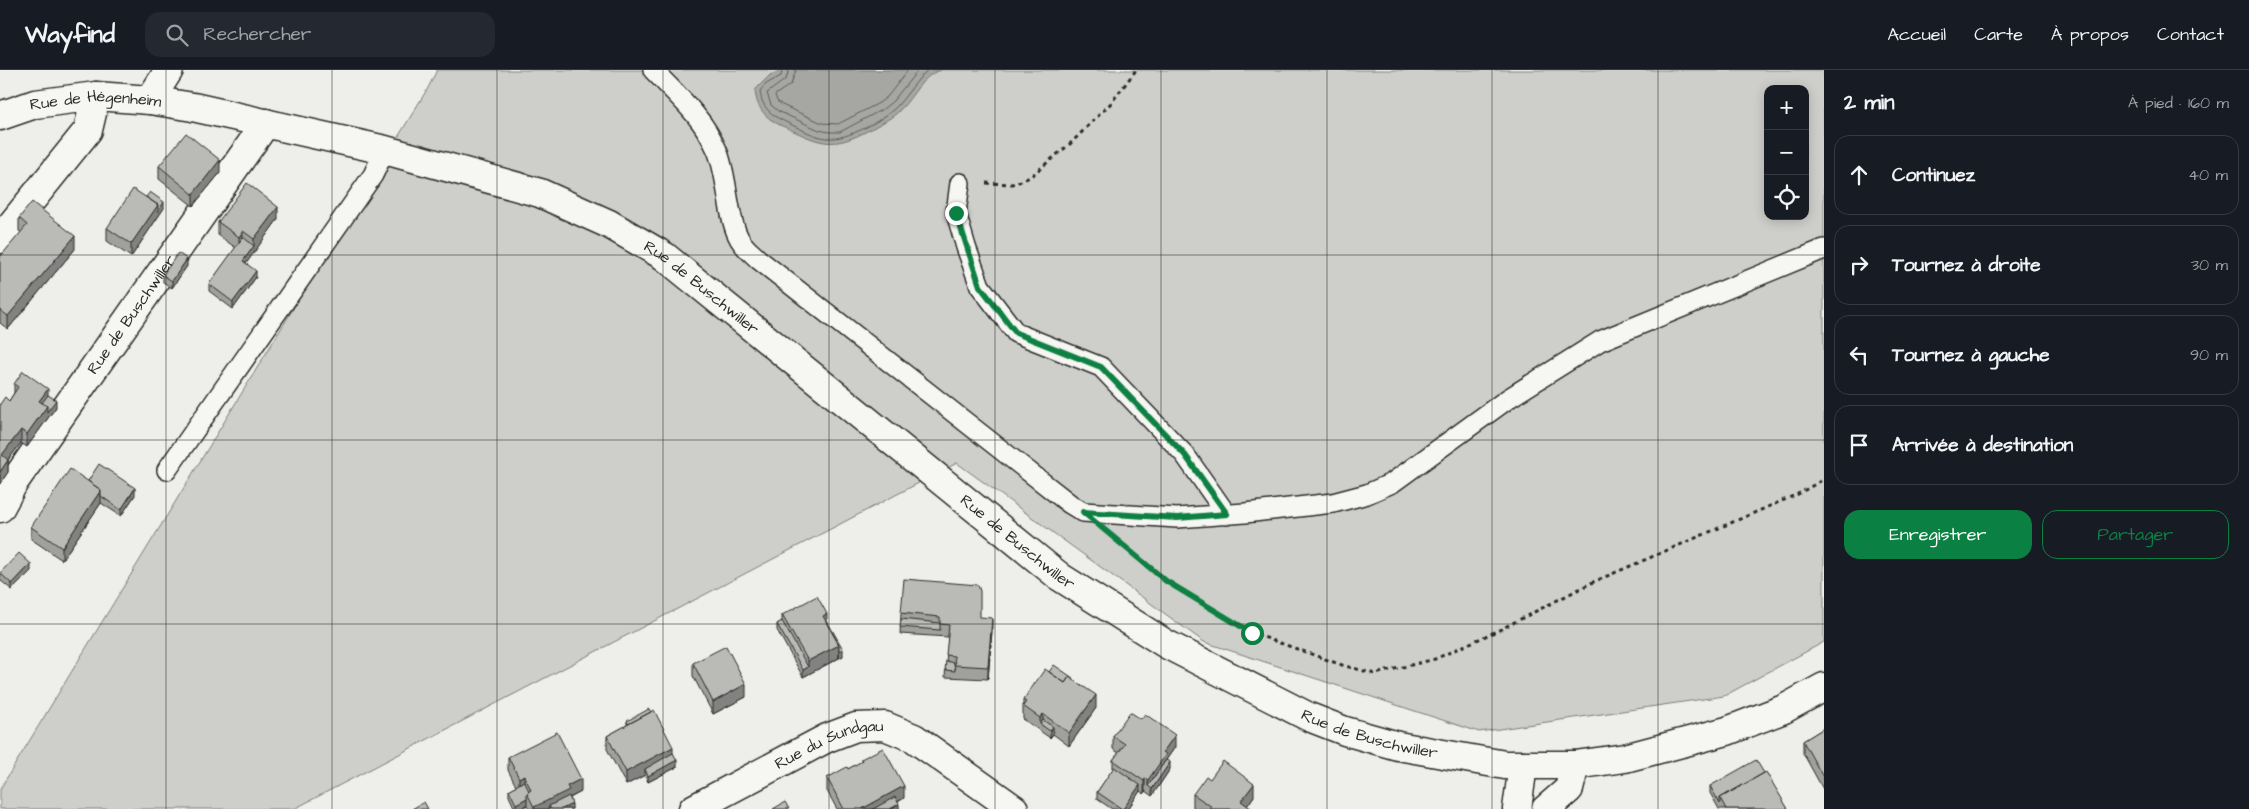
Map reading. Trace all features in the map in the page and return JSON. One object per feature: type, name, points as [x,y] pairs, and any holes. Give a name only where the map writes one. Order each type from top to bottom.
[{"type":"street","points":[[150,100],[169,70]]},
{"type":"street","points":[[0,239],[88,130],[96,96]]},
{"type":"street","name":"Rue de Hégenheim","points":[[0,116],[35,104],[96,96],[150,100],[193,107]]},
{"type":"street","name":"Rue de Buschwiller","points":[[193,107],[385,150],[540,193],[609,224],[664,256],[1060,577],[1166,644],[1309,717],[1345,731],[1398,746],[1505,764],[1575,765],[1625,758],[1727,731],[1784,709],[1824,687]]},
{"type":"street","name":"Rue de Buschwiller","points":[[0,508],[14,482],[266,123]]},
{"type":"street","name":"Rue du Sundgau","points":[[693,809],[826,738],[856,727],[884,726],[914,738],[1014,809]]},
{"type":"street","points":[[1517,809],[1523,764]]},
{"type":"street","points":[[1546,809],[1570,789],[1575,765]]},
{"type":"lane","points":[[653,70],[691,108],[712,140],[718,152],[734,228],[743,244],[766,265],[1070,504],[1083,512],[1177,518],[1333,503],[1376,490],[1392,483],[1509,398],[1600,341],[1824,249]]},
{"type":"lane","points":[[168,470],[373,175],[385,150]]},
{"type":"lane","points":[[960,183],[956,213],[974,270],[980,286],[1016,333],[1101,367],[1185,455],[1227,514]]},
{"type":"path","points":[[960,183],[1014,184],[1030,177],[1070,143],[1111,103],[1136,70]]},
{"type":"path","points":[[1083,512],[1166,581],[1252,633],[1342,665],[1375,674],[1435,659],[1591,584],[1798,494],[1824,479]]},
{"type":"shaded area","points":[[437,70],[1824,70],[1824,642],[1724,696],[1479,732],[1204,642],[957,463],[294,809],[0,809],[0,789],[428,88]]},
{"type":"water","points":[[784,70],[941,70],[923,81],[898,112],[880,124],[846,140],[826,142],[816,140],[775,122],[759,107],[755,90],[770,75]]},
{"type":"building","points":[[186,133],[220,160],[193,194],[159,166]]},
{"type":"building","points":[[247,183],[278,207],[254,239],[243,231],[239,237],[218,222]]},
{"type":"building","points":[[133,189],[158,205],[131,244],[107,228]]},
{"type":"building","points":[[150,192],[164,202],[158,212],[158,205],[146,197]]},
{"type":"building","points":[[32,202],[75,236],[8,316],[0,310],[0,257],[27,225],[19,218]]},
{"type":"building","points":[[243,237],[254,246],[243,261],[256,271],[233,302],[209,284]]},
{"type":"building","points":[[178,253],[187,259],[172,281],[163,275]]},
{"type":"building","points":[[23,371],[48,389],[39,401],[47,406],[27,434],[21,430],[2,455],[8,460],[0,472],[0,404],[5,397],[9,401],[18,387],[14,384]]},
{"type":"building","points":[[48,395],[56,400],[47,412],[47,406],[42,403]]},
{"type":"building","points":[[99,464],[135,488],[121,510],[101,496],[101,490],[88,481]]},
{"type":"building","points":[[70,469],[101,490],[62,548],[31,527]]},
{"type":"building","points":[[19,553],[31,564],[12,584],[0,573]]},
{"type":"building","points":[[904,579],[978,585],[980,591],[980,617],[992,618],[988,667],[955,665],[954,656],[946,655],[949,625],[940,624],[940,617],[901,613]]},
{"type":"building","points":[[817,596],[827,614],[823,616],[839,645],[808,661],[782,615]]},
{"type":"building","points":[[901,619],[940,623],[940,630],[900,627]]},
{"type":"building","points":[[782,621],[808,667],[803,670],[777,624]]},
{"type":"building","points":[[826,621],[843,649],[839,651],[839,645]]},
{"type":"building","points":[[726,646],[746,684],[713,702],[693,663]]},
{"type":"building","points":[[946,661],[954,663],[955,671],[945,670]]},
{"type":"building","points":[[1054,665],[1073,678],[1069,677],[1065,683],[1049,672]]},
{"type":"building","points":[[1045,669],[1065,683],[1069,677],[1096,695],[1069,733],[1043,714],[1040,718],[1023,706],[1026,702],[1023,700]]},
{"type":"building","points":[[649,709],[651,712],[628,724],[627,721]]},
{"type":"building","points":[[654,710],[673,747],[626,772],[607,736]]},
{"type":"building","points":[[1130,712],[1141,719],[1145,714],[1175,735],[1163,752],[1166,754],[1148,780],[1145,779],[1144,781],[1113,760],[1125,744],[1113,736]]},
{"type":"building","points":[[1043,720],[1053,727],[1050,731],[1040,724]]},
{"type":"building","points":[[1824,728],[1824,779],[1803,741]]},
{"type":"building","points":[[557,732],[581,779],[567,786],[569,790],[534,807],[527,793],[531,790],[524,775],[519,778],[508,757]]},
{"type":"building","points":[[883,748],[904,786],[862,809],[844,809],[827,778],[847,767],[848,769],[862,761],[861,759]]},
{"type":"building","points":[[673,753],[677,760],[648,776],[645,769]]},
{"type":"building","points":[[1166,760],[1170,762],[1152,789],[1148,786]]},
{"type":"building","points":[[1756,760],[1764,773],[1720,798],[1720,804],[1710,786]]},
{"type":"building","points":[[1223,761],[1254,784],[1241,801],[1252,809],[1210,809],[1212,807],[1193,794],[1206,776],[1210,779]]},
{"type":"building","points":[[1114,767],[1140,785],[1123,809],[1097,792]]},
{"type":"building","points":[[1766,772],[1788,809],[1726,809],[1720,798]]},
{"type":"building","points":[[524,781],[529,791],[527,798],[516,804],[509,790]]},
{"type":"building","points":[[569,796],[572,804],[562,809],[551,809],[549,806]]},
{"type":"building","points":[[895,797],[899,804],[890,809],[873,809]]},
{"type":"building","points":[[424,802],[428,809],[412,809]]},
{"type":"building","points":[[785,802],[789,809],[773,809]]},
{"type":"route","points":[[956,213],[980,286],[1016,333],[1101,367],[1185,455],[1227,514],[1177,518],[1083,512],[1166,581],[1252,633]]}]
